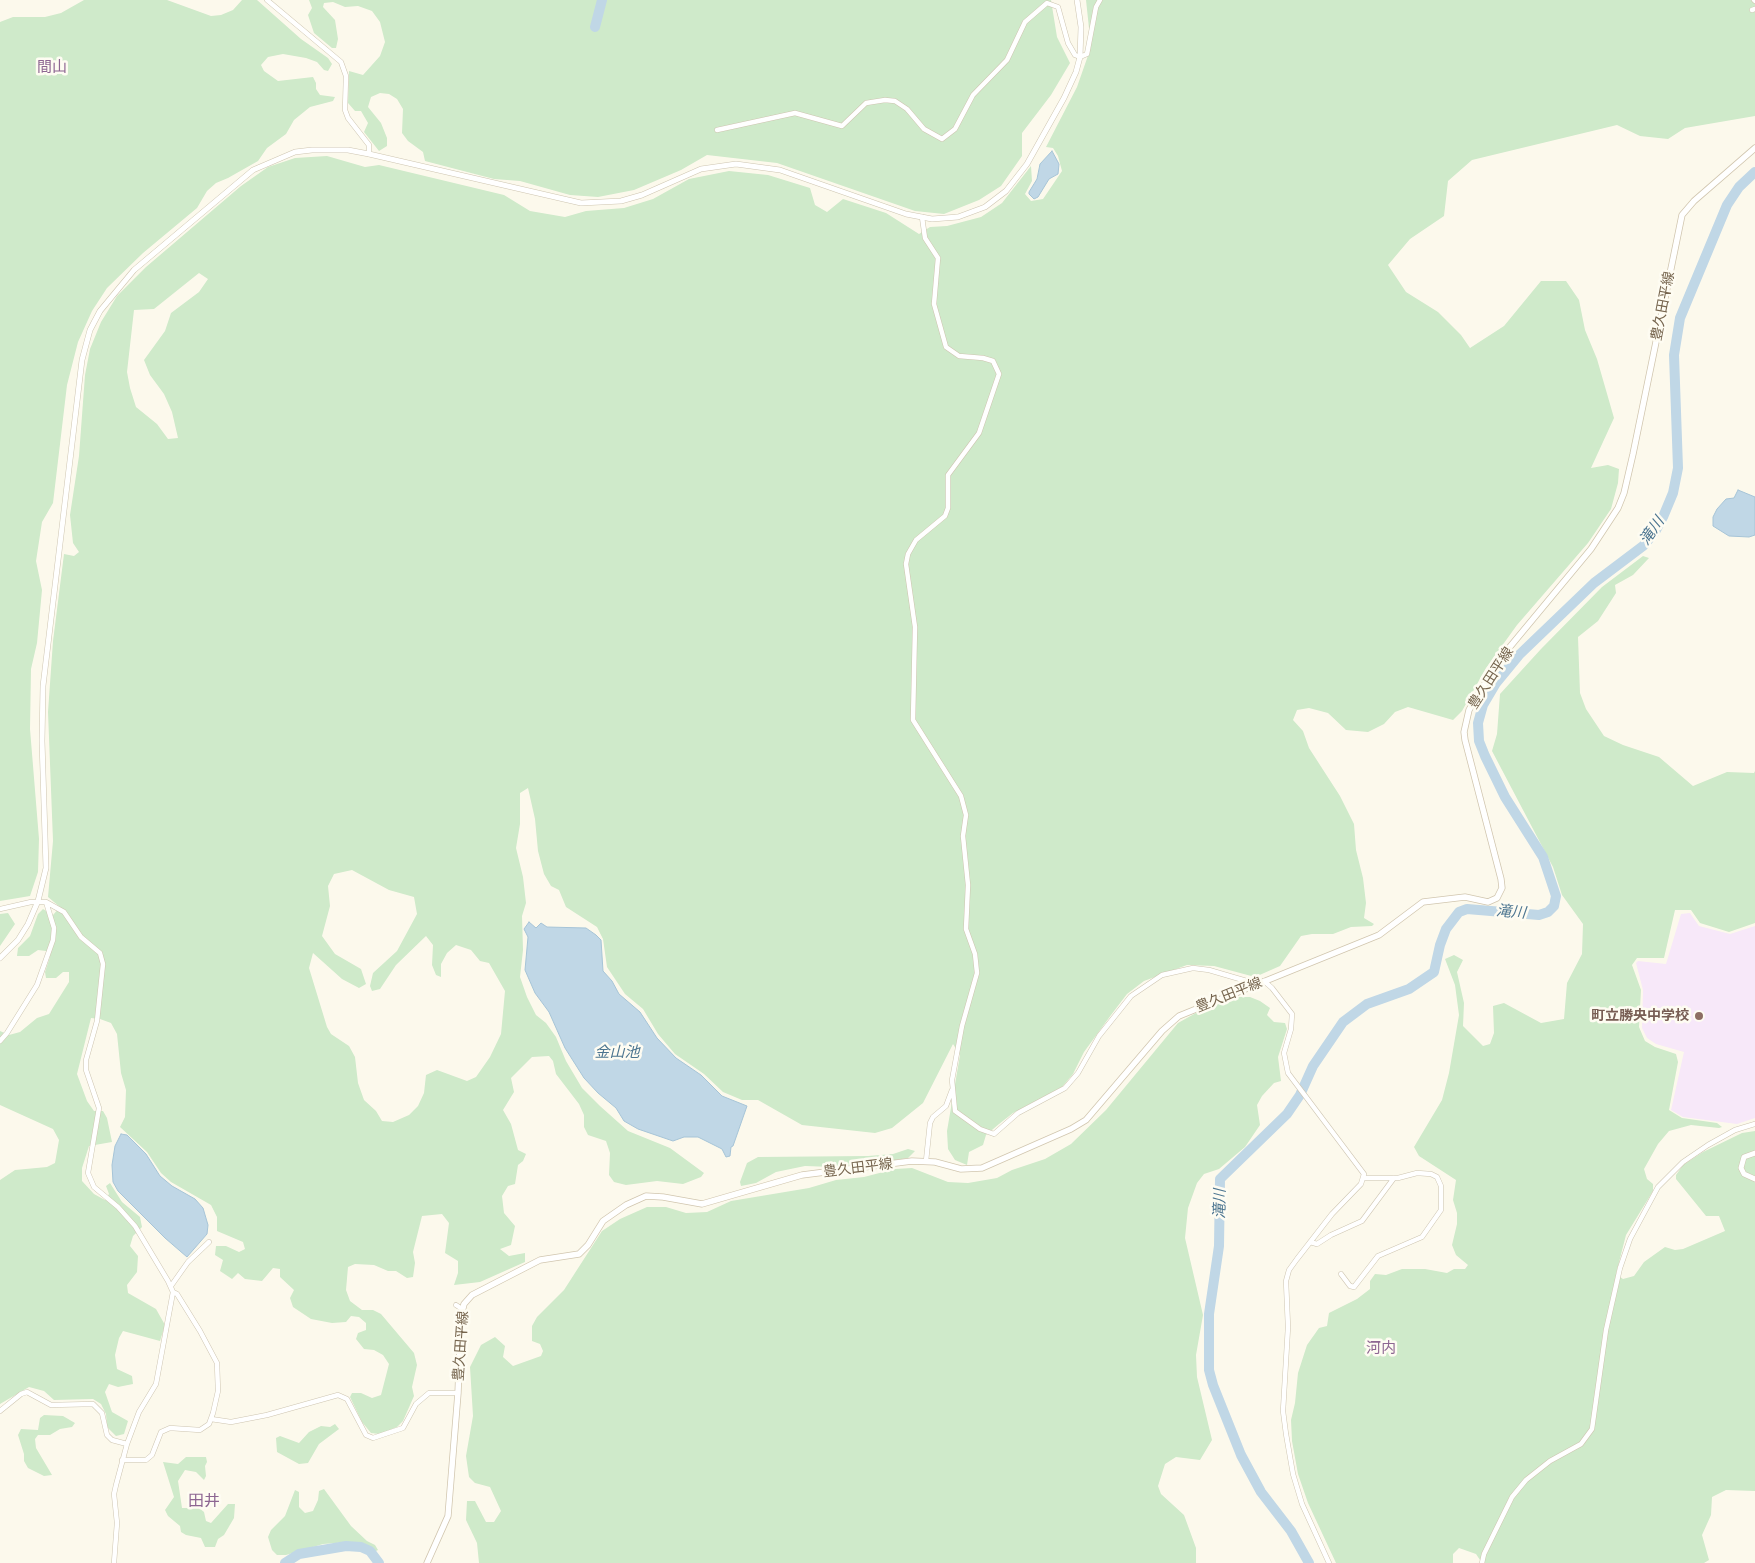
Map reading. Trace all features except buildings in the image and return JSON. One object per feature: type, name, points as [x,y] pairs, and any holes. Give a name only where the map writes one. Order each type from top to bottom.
[{"type":"main road","name":"豊久田平線","points":[[428,1563],[448,1516],[458,1393],[462,1309],[472,1294],[540,1260],[579,1254],[588,1245],[603,1221],[626,1205],[646,1196],[711,1204],[802,1174],[926,1161],[961,1169],[982,1168],[1079,1126],[1095,1111],[1172,1021],[1179,1016],[1379,935],[1423,902],[1465,897],[1488,902],[1499,894],[1501,879],[1465,740],[1464,732],[1469,710],[1499,660],[1591,549],[1618,508],[1624,493],[1633,454],[1682,215],[1694,201],[1755,148]]},
{"type":"street","points":[[267,0],[341,62],[346,76],[345,110],[348,118],[369,145],[370,154]]},
{"type":"street","points":[[0,958],[18,940],[38,901],[43,885],[46,851],[42,715],[47,642],[80,370],[90,330],[110,297],[134,270],[253,170],[286,155],[312,150],[348,150],[370,154],[581,203],[621,201],[642,195],[701,169],[736,164],[780,170],[922,217],[944,219],[972,213],[1006,192],[1027,164],[1064,98],[1080,57],[1081,27],[1077,0]]},
{"type":"street","points":[[1080,57],[1087,54],[1096,7],[1100,0]]},
{"type":"street","points":[[717,130],[794,113],[842,126],[866,103],[885,100],[895,101],[907,109],[924,129],[942,139],[955,129],[973,95],[1007,60],[1025,22],[1047,2],[1058,7],[1068,43],[1075,54],[1080,57]]},
{"type":"street","points":[[922,217],[925,238],[938,258],[934,304],[946,347],[959,356],[983,358],[993,361],[998,374],[979,433],[948,475],[948,508],[945,516],[916,540],[908,554],[906,564],[915,627],[913,720],[961,796],[966,815],[963,836],[967,867],[966,929],[975,954],[977,973],[962,1026],[952,1088],[946,1106],[933,1117],[930,1123],[926,1161]]},
{"type":"street","points":[[0,909],[38,901],[46,902],[64,912],[81,936],[100,953],[104,964],[97,1021],[86,1060],[86,1070],[99,1108],[89,1166],[90,1180],[94,1187],[118,1207],[135,1226],[173,1292],[156,1384],[139,1412],[122,1460],[114,1494],[117,1523],[114,1563]]},
{"type":"street","points":[[0,1041],[37,985],[53,940],[54,928],[46,902]]},
{"type":"street","points":[[952,1088],[955,1111],[980,1129],[994,1134],[1018,1113],[1065,1088],[1078,1073],[1099,1036],[1127,1001],[1155,978],[1193,968],[1218,972],[1250,982],[1253,986]]},
{"type":"street","points":[[1264,981],[1272,988],[1292,1014],[1293,1020],[1284,1059],[1288,1073],[1362,1170],[1364,1178]]},
{"type":"street","points":[[1482,1563],[1484,1554],[1512,1497],[1526,1480],[1550,1461],[1581,1444],[1592,1429],[1606,1330],[1620,1268],[1630,1239],[1645,1215],[1658,1187],[1684,1162],[1708,1145],[1735,1130],[1755,1124]]},
{"type":"street","points":[[1755,1153],[1744,1157],[1741,1168],[1744,1174],[1755,1179]]},
{"type":"street","points":[[1329,1563],[1302,1504],[1293,1474],[1283,1411],[1288,1327],[1286,1281],[1290,1270],[1310,1242],[1364,1178],[1394,1178],[1424,1173],[1437,1177],[1441,1186],[1441,1205],[1438,1216],[1422,1237],[1378,1256],[1354,1287],[1350,1286],[1340,1274]]},
{"type":"street","points":[[1310,1242],[1317,1244],[1362,1221],[1394,1178]]},
{"type":"street","points":[[171,1286],[188,1262],[209,1242]]},
{"type":"street","points":[[122,1460],[146,1460],[152,1455],[158,1436],[165,1429],[200,1430],[209,1424],[211,1419],[218,1391],[217,1362],[177,1294],[173,1292]]},
{"type":"street","points":[[456,1305],[462,1309]]},
{"type":"street","points":[[0,1411],[21,1394],[27,1392],[51,1405],[93,1404],[102,1413],[107,1435],[112,1440],[127,1444]]},
{"type":"street","points":[[211,1419],[231,1422],[267,1415],[338,1395],[347,1399],[366,1435],[373,1438],[403,1428],[416,1404],[430,1392],[458,1393]]},
{"type":"shaded area","name":"町立勝央中学校","points":[[1690,913],[1699,926],[1730,934],[1755,926],[1755,1118],[1737,1124],[1683,1117],[1671,1110],[1684,1052],[1656,1044],[1647,1038],[1642,1028],[1643,990],[1636,963],[1638,961],[1666,964],[1681,914]]},
{"type":"green space","points":[[84,0],[167,0],[211,16],[221,15],[233,10],[242,0],[257,0],[301,39],[328,58],[332,64],[328,71],[324,70],[317,62],[283,54],[268,57],[261,65],[264,71],[278,81],[313,77],[316,89],[320,95],[335,97],[333,101],[310,107],[294,120],[286,134],[267,148],[258,161],[216,183],[207,191],[197,208],[143,253],[107,288],[92,311],[78,342],[67,385],[53,503],[42,522],[36,561],[42,590],[37,643],[31,669],[30,729],[39,839],[38,872],[30,896],[0,901],[0,22],[13,17],[45,17],[61,13]]},
{"type":"green space","points":[[309,0],[1051,0],[1057,37],[1070,63],[1051,95],[1022,133],[1022,156],[1001,186],[979,200],[944,214],[915,211],[777,163],[707,155],[681,170],[634,190],[598,197],[570,195],[520,181],[494,179],[425,161],[423,152],[408,141],[402,133],[403,109],[397,99],[389,94],[380,93],[371,97],[368,107],[381,123],[387,138],[387,146],[379,151],[364,132],[368,123],[361,111],[355,111],[348,103],[349,71],[363,75],[380,56],[385,42],[380,22],[372,11],[358,6],[345,7],[333,2],[324,3],[323,7],[335,20],[338,39],[336,48],[332,48],[314,33],[308,15],[312,8]]},
{"type":"green space","points":[[1086,0],[1755,0],[1755,116],[1685,128],[1668,139],[1640,136],[1617,125],[1472,160],[1448,181],[1444,216],[1410,239],[1388,265],[1406,292],[1438,312],[1461,335],[1470,348],[1504,326],[1541,281],[1566,281],[1579,300],[1585,330],[1597,359],[1614,418],[1591,468],[1608,465],[1619,469],[1618,483],[1611,509],[1588,543],[1517,625],[1486,668],[1462,711],[1453,720],[1408,707],[1395,712],[1384,724],[1368,732],[1346,730],[1328,713],[1309,708],[1297,710],[1293,720],[1303,731],[1309,748],[1340,796],[1354,824],[1356,850],[1363,878],[1366,903],[1364,918],[1374,924],[1372,926],[1351,927],[1333,934],[1301,936],[1280,966],[1255,977],[1214,966],[1187,965],[1144,981],[1127,994],[1084,1052],[1073,1074],[1062,1087],[1013,1113],[999,1124],[986,1135],[983,1145],[969,1152],[967,1165],[955,1160],[948,1149],[947,1131],[960,1055],[953,1044],[923,1103],[892,1128],[875,1133],[802,1125],[758,1100],[742,1100],[723,1092],[704,1074],[675,1054],[658,1034],[643,1009],[625,994],[607,967],[603,939],[597,927],[566,907],[559,890],[551,886],[544,874],[538,851],[535,819],[528,788],[520,793],[520,824],[516,848],[523,877],[526,903],[522,916],[523,950],[520,977],[527,997],[536,1015],[546,1023],[556,1037],[566,1061],[582,1088],[628,1131],[670,1148],[704,1173],[701,1177],[683,1184],[657,1181],[626,1185],[614,1182],[609,1175],[610,1153],[606,1141],[588,1135],[584,1127],[584,1115],[579,1104],[556,1074],[553,1061],[549,1056],[532,1057],[511,1078],[514,1092],[503,1110],[511,1124],[518,1150],[526,1154],[523,1161],[518,1165],[515,1184],[508,1186],[502,1196],[504,1213],[515,1226],[511,1245],[500,1249],[509,1256],[525,1253],[525,1262],[480,1282],[454,1285],[458,1273],[458,1261],[445,1253],[449,1223],[442,1214],[422,1216],[413,1252],[415,1263],[413,1277],[407,1278],[396,1271],[388,1271],[374,1265],[355,1264],[348,1267],[346,1290],[350,1301],[362,1310],[373,1310],[381,1314],[414,1353],[417,1365],[412,1387],[414,1396],[403,1421],[397,1427],[379,1434],[371,1433],[362,1422],[350,1397],[352,1393],[361,1393],[372,1398],[381,1395],[389,1364],[383,1355],[374,1350],[364,1349],[356,1339],[358,1333],[366,1330],[366,1323],[359,1317],[351,1316],[346,1322],[332,1323],[311,1319],[293,1307],[290,1298],[294,1290],[280,1277],[280,1269],[273,1268],[262,1281],[245,1279],[238,1273],[232,1279],[220,1271],[223,1260],[215,1255],[216,1246],[226,1246],[239,1252],[245,1249],[243,1242],[217,1231],[217,1217],[211,1205],[171,1182],[161,1173],[147,1152],[120,1127],[125,1117],[126,1090],[121,1073],[117,1034],[111,1023],[91,1018],[77,1074],[87,1101],[94,1111],[103,1111],[107,1118],[112,1142],[89,1146],[82,1168],[82,1181],[94,1194],[105,1200],[109,1194],[106,1186],[110,1183],[122,1202],[140,1217],[142,1227],[133,1236],[130,1246],[138,1256],[137,1272],[127,1285],[128,1293],[156,1309],[165,1325],[160,1341],[123,1331],[119,1338],[115,1355],[117,1369],[132,1376],[133,1384],[118,1387],[109,1384],[105,1392],[112,1412],[128,1421],[124,1434],[116,1436],[107,1427],[106,1414],[101,1404],[93,1399],[54,1400],[44,1391],[29,1387],[0,1404],[0,1180],[15,1170],[47,1167],[55,1163],[59,1140],[53,1129],[0,1105],[0,1031],[9,1035],[20,1032],[37,1018],[49,1014],[69,982],[69,972],[63,972],[56,978],[46,978],[45,972],[50,957],[46,951],[38,950],[29,956],[17,956],[18,948],[30,936],[38,914],[43,909],[53,915],[60,907],[48,897],[53,841],[48,712],[53,641],[64,554],[74,556],[79,552],[73,543],[70,515],[79,456],[85,375],[90,349],[101,322],[117,296],[146,267],[241,186],[268,167],[295,158],[327,156],[365,167],[379,165],[504,195],[530,211],[565,217],[586,211],[624,208],[653,199],[689,179],[729,171],[768,175],[810,188],[815,205],[827,212],[843,199],[886,213],[919,234],[930,227],[947,226],[981,217],[1002,203],[1031,166],[1032,181],[1025,194],[1031,201],[1043,199],[1062,171],[1058,156],[1053,148],[1046,147],[1077,87],[1091,47]],"holes":[[[199,273],[208,279],[199,292],[171,313],[165,331],[144,360],[150,375],[164,394],[172,412],[178,438],[168,439],[157,424],[136,407],[130,388],[127,372],[134,310],[154,309]],[[352,870],[389,890],[414,897],[417,914],[397,951],[373,973],[370,986],[372,991],[380,989],[396,965],[426,936],[433,945],[432,965],[436,975],[441,977],[441,964],[447,953],[456,945],[471,950],[480,961],[489,963],[505,991],[501,1034],[490,1057],[476,1077],[467,1081],[437,1070],[426,1075],[424,1093],[418,1106],[409,1115],[393,1122],[382,1121],[376,1111],[364,1100],[358,1083],[355,1057],[349,1046],[331,1034],[327,1027],[309,968],[313,953],[342,979],[359,988],[366,984],[361,969],[335,954],[322,936],[330,906],[328,886],[334,874]]]},
{"type":"green space","points":[[1643,556],[1649,558],[1633,575],[1615,585],[1616,593],[1598,621],[1578,637],[1580,693],[1586,709],[1604,736],[1623,745],[1659,757],[1693,786],[1727,772],[1754,773],[1755,771],[1755,923],[1729,932],[1700,923],[1691,910],[1675,910],[1664,958],[1637,958],[1632,965],[1641,990],[1639,1027],[1645,1041],[1655,1047],[1676,1054],[1678,1062],[1669,1110],[1682,1118],[1717,1123],[1722,1127],[1691,1125],[1669,1131],[1658,1144],[1644,1169],[1647,1179],[1653,1184],[1653,1191],[1626,1235],[1616,1274],[1623,1279],[1634,1276],[1644,1262],[1665,1247],[1675,1250],[1683,1249],[1725,1231],[1719,1216],[1706,1216],[1676,1179],[1676,1175],[1683,1165],[1703,1152],[1742,1133],[1755,1131],[1755,1491],[1726,1490],[1712,1497],[1711,1515],[1702,1535],[1709,1560],[1704,1563],[1482,1563],[1476,1554],[1459,1548],[1453,1554],[1453,1563],[1336,1563],[1308,1503],[1298,1474],[1292,1441],[1291,1420],[1298,1373],[1307,1345],[1319,1328],[1327,1326],[1329,1313],[1357,1299],[1370,1289],[1370,1281],[1375,1274],[1386,1275],[1402,1269],[1425,1269],[1447,1273],[1454,1269],[1465,1269],[1468,1265],[1456,1255],[1452,1245],[1457,1224],[1457,1213],[1453,1200],[1456,1180],[1419,1156],[1414,1147],[1442,1100],[1449,1073],[1459,1015],[1455,985],[1445,959],[1454,955],[1463,960],[1457,972],[1464,1003],[1463,1026],[1483,1046],[1490,1044],[1494,1033],[1493,1006],[1504,1003],[1541,1023],[1564,1019],[1567,983],[1582,954],[1583,924],[1562,895],[1553,867],[1492,751],[1497,734],[1500,694],[1602,587]]},
{"type":"green space","points":[[8,913],[15,924],[0,946],[0,914]]},
{"type":"green space","points":[[1239,997],[1250,997],[1260,1001],[1270,1008],[1267,1015],[1274,1022],[1285,1023],[1287,1029],[1278,1057],[1281,1081],[1274,1083],[1262,1096],[1257,1105],[1260,1125],[1245,1147],[1219,1169],[1204,1174],[1197,1183],[1188,1208],[1185,1238],[1203,1315],[1196,1355],[1197,1377],[1212,1440],[1200,1460],[1176,1457],[1165,1464],[1158,1486],[1161,1494],[1184,1515],[1196,1548],[1196,1563],[479,1563],[477,1543],[466,1520],[467,1501],[475,1501],[486,1522],[494,1522],[501,1511],[490,1487],[475,1483],[469,1477],[466,1456],[473,1416],[470,1367],[481,1345],[495,1337],[505,1346],[503,1357],[513,1366],[541,1356],[543,1351],[540,1344],[532,1341],[532,1326],[537,1317],[564,1290],[602,1231],[620,1219],[647,1207],[666,1207],[686,1213],[707,1212],[731,1201],[809,1188],[836,1180],[864,1177],[895,1169],[912,1168],[948,1182],[968,1183],[997,1178],[1012,1170],[1045,1159],[1071,1144],[1106,1110],[1178,1023],[1203,1009]]},
{"type":"green space","points":[[908,1149],[915,1151],[908,1158],[871,1164],[833,1167],[805,1166],[776,1172],[756,1183],[741,1186],[740,1182],[747,1163],[758,1157],[868,1156],[893,1154]]},
{"type":"green space","points":[[44,1415],[63,1416],[75,1423],[72,1427],[60,1429],[50,1435],[38,1435],[35,1439],[36,1448],[52,1475],[44,1476],[28,1468],[24,1461],[24,1454],[18,1435],[21,1429],[38,1430],[40,1418]]},
{"type":"green space","points":[[335,1424],[339,1429],[319,1444],[308,1463],[299,1464],[277,1452],[276,1438],[280,1436],[299,1443],[309,1432],[321,1426],[330,1427]]},
{"type":"green space","points":[[186,1457],[206,1457],[206,1476],[204,1480],[196,1472],[185,1470],[178,1481],[182,1508],[199,1508],[204,1512],[206,1521],[211,1523],[228,1504],[235,1504],[234,1518],[224,1535],[218,1539],[215,1547],[205,1547],[201,1538],[181,1532],[180,1526],[168,1516],[165,1510],[174,1497],[163,1462],[178,1464]]},
{"type":"green space","points":[[324,1489],[351,1526],[367,1541],[375,1545],[378,1550],[349,1542],[323,1544],[286,1555],[277,1555],[272,1550],[268,1537],[271,1530],[285,1516],[295,1490],[299,1492],[299,1507],[305,1513],[313,1511],[318,1500],[319,1491]]},
{"type":"water","points":[[1052,151],[1059,164],[1058,174],[1049,179],[1038,197],[1034,199],[1029,192],[1037,179],[1040,164]]},
{"type":"water","points":[[1738,490],[1755,497],[1755,535],[1749,537],[1729,536],[1713,526],[1713,517],[1717,509],[1726,499],[1734,498]]},
{"type":"water","name":"金山池","points":[[529,922],[536,928],[541,923],[547,927],[586,928],[596,935],[601,940],[603,971],[612,981],[619,994],[640,1012],[657,1038],[676,1058],[701,1075],[722,1096],[747,1106],[731,1147],[730,1156],[726,1157],[722,1149],[698,1137],[684,1137],[673,1141],[638,1129],[624,1121],[616,1108],[584,1078],[565,1048],[549,1012],[535,993],[525,970],[528,937],[524,929]]},
{"type":"water","points":[[121,1134],[127,1135],[146,1154],[160,1176],[172,1186],[195,1199],[203,1208],[208,1225],[207,1234],[187,1257],[118,1191],[113,1182],[112,1165],[115,1146]]},
{"type":"waterway","points":[[595,27],[602,0]]},
{"type":"waterway","name":"滝川","points":[[1309,1563],[1291,1531],[1261,1492],[1241,1455],[1213,1385],[1209,1370],[1209,1314],[1219,1246],[1220,1179],[1287,1114],[1300,1095],[1313,1066],[1343,1022],[1367,1004],[1409,989],[1434,972],[1446,929],[1459,912],[1467,909],[1539,915],[1548,912],[1554,906],[1556,896],[1543,857],[1505,797],[1485,756],[1479,741],[1478,723],[1483,705],[1496,683],[1519,655],[1594,583],[1643,546],[1655,532],[1663,517],[1673,493],[1678,468],[1674,355],[1680,318],[1727,205],[1739,187],[1755,172]]},
{"type":"waterway","points":[[285,1563],[299,1554],[346,1546],[361,1547],[370,1551],[379,1563]]},
{"type":"place","name":"町立勝央中学校","points":[[1699,1016]]},
{"type":"district","name":"間山","points":[[52,67]]},
{"type":"district","name":"河内","points":[[1381,1348]]},
{"type":"district","name":"田井","points":[[204,1501]]}]
